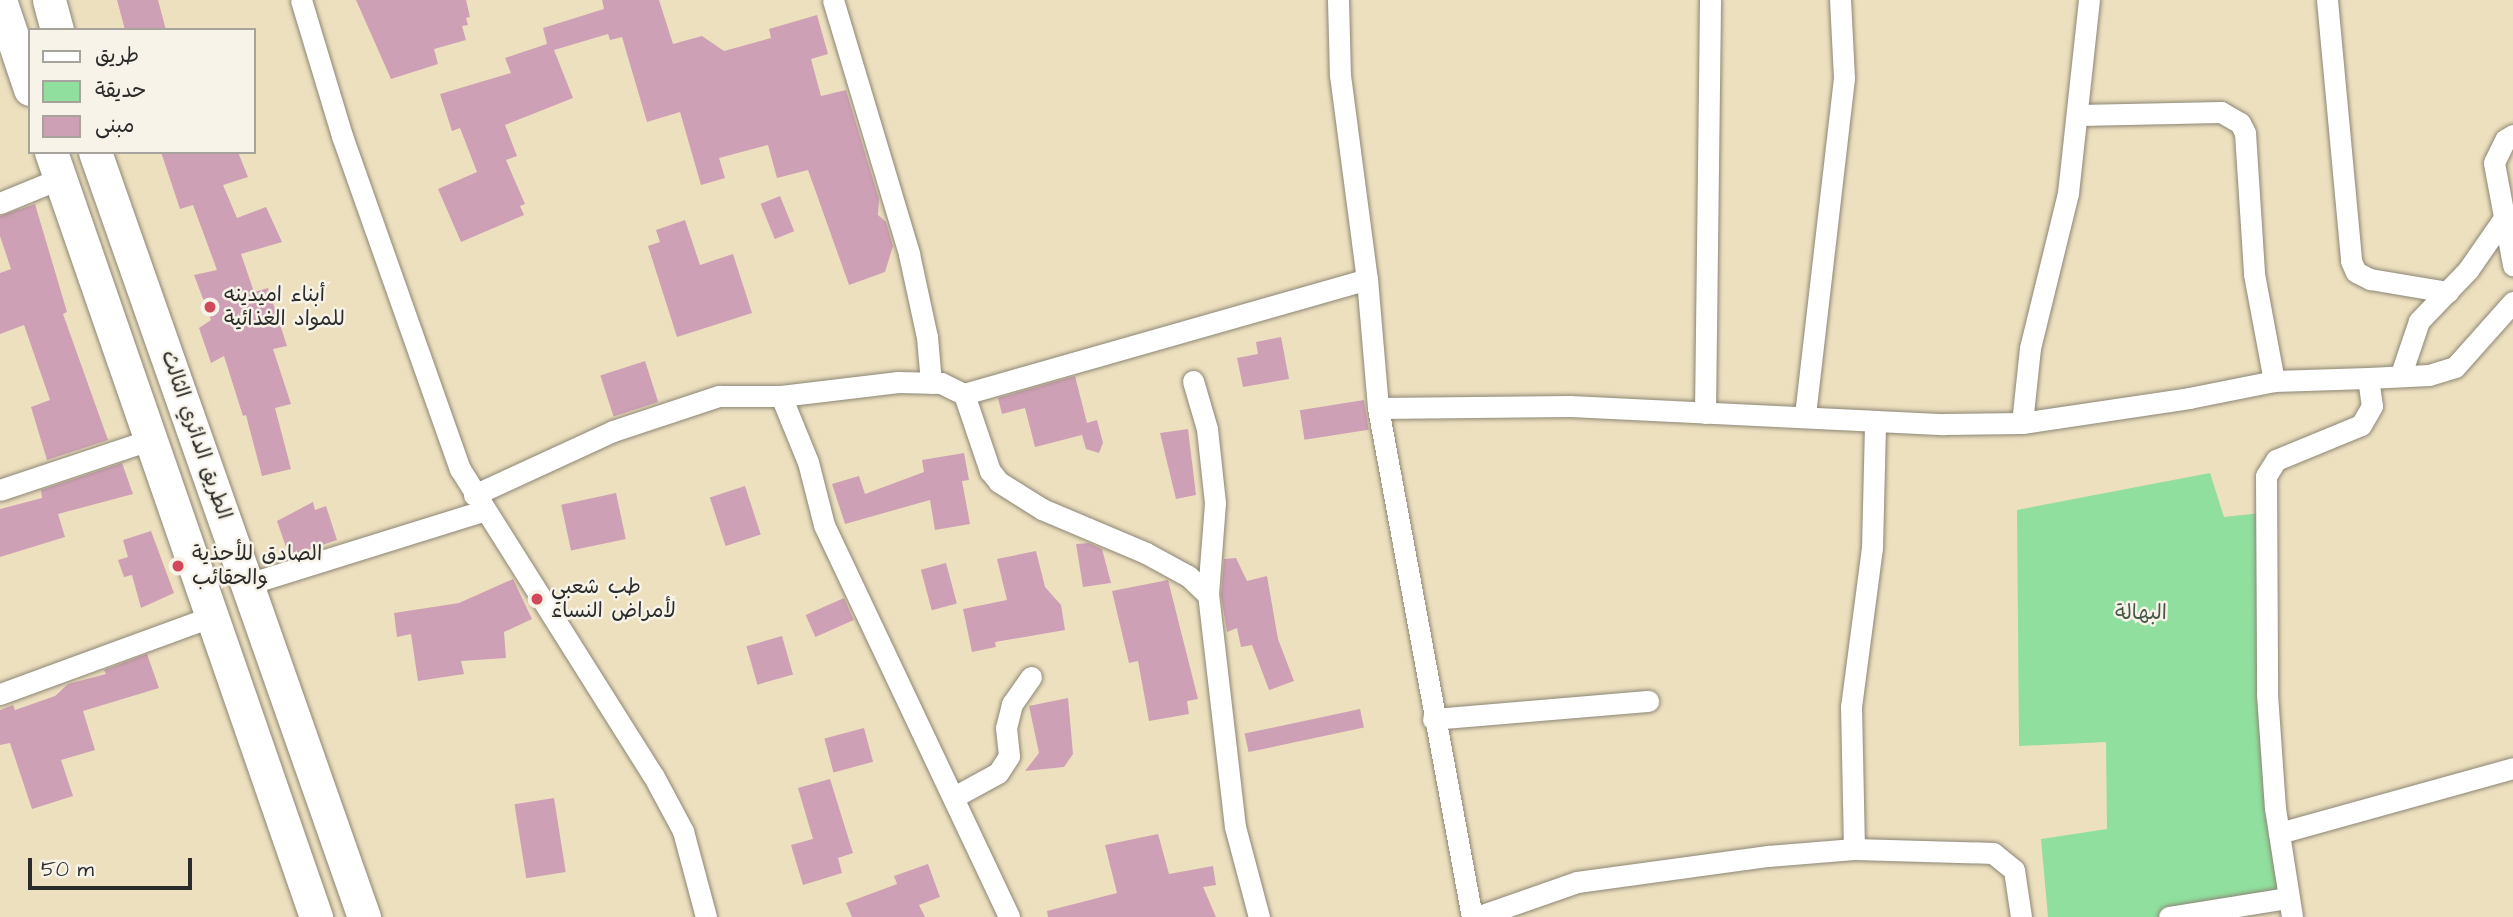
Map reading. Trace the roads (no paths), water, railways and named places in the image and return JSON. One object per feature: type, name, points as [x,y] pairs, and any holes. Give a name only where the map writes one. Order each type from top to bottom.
[{"type":"main road","points":[[49,0],[56,28]]},
{"type":"main road","points":[[1,3],[28,83]]},
{"type":"main road","name":"الطريق الدائري الثالث","points":[[96,154],[364,917]]},
{"type":"main road","name":"الطريق الدائري الثالث","points":[[56,165],[316,917]]},
{"type":"street","points":[[301,0],[328,94],[441,423],[478,503],[572,641],[684,831],[706,917]]},
{"type":"street","points":[[836,0],[909,254],[927,337],[931,383]]},
{"type":"street","points":[[1338,0],[1340,75],[1367,279],[1378,408],[1433,719],[1475,917],[1577,882],[1768,856],[1854,849],[1993,853],[2014,870],[2021,917]]},
{"type":"street","points":[[1705,413],[1710,0]]},
{"type":"street","points":[[1805,415],[1844,78],[1840,0]]},
{"type":"street","points":[[2022,423],[2031,348],[2060,235],[2079,115],[2089,0]]},
{"type":"street","points":[[2327,0],[2351,261],[2356,272],[2370,279],[2448,292]]},
{"type":"street","points":[[2079,115],[2221,112],[2240,123],[2245,133],[2254,274],[2274,380]]},
{"type":"street","points":[[2513,135],[2505,140],[2494,163],[2513,265]]},
{"type":"street","points":[[0,203],[56,165]]},
{"type":"street","points":[[2402,374],[2414,329],[2448,292],[2504,218]]},
{"type":"street","points":[[247,584],[478,503],[613,430],[693,404],[746,393],[781,396],[898,382],[931,383],[964,394],[1367,279]]},
{"type":"street","points":[[1378,408],[1570,405],[1705,413],[1805,415],[1875,421],[2022,423],[2189,398],[2274,380],[2442,373],[2455,367],[2513,302]]},
{"type":"street","points":[[2169,917],[2290,907],[2279,833],[2267,694],[2266,476],[2276,460],[2361,425],[2372,406],[2368,378]]},
{"type":"street","points":[[1193,381],[1207,429],[1215,503],[1208,595],[1236,827],[1259,917]]},
{"type":"street","points":[[964,394],[990,471],[999,482],[1042,509],[1146,553],[1188,576],[1208,595]]},
{"type":"street","points":[[781,396],[808,462],[824,524],[1009,917]]},
{"type":"street","points":[[1854,849],[1849,747],[1871,548],[1875,421]]},
{"type":"street","points":[[0,491],[152,439]]},
{"type":"street","points":[[0,694],[213,616]]},
{"type":"street","points":[[954,797],[998,773],[1009,756],[1006,728],[1012,704],[1031,677]]},
{"type":"street","points":[[1433,719],[1648,701]]},
{"type":"street","points":[[2279,833],[2513,768]]},
{"type":"place","name":"أبناء اميدينه للمواد الغذائية","points":[[210,307]]},
{"type":"place","name":"الصادق للأحذية والحقائب","points":[[178,566]]},
{"type":"place","name":"طب شعبي لأمراض النساء","points":[[537,599]]},
{"type":"park label","name":"البهالة","points":[[2141,613]]}]
